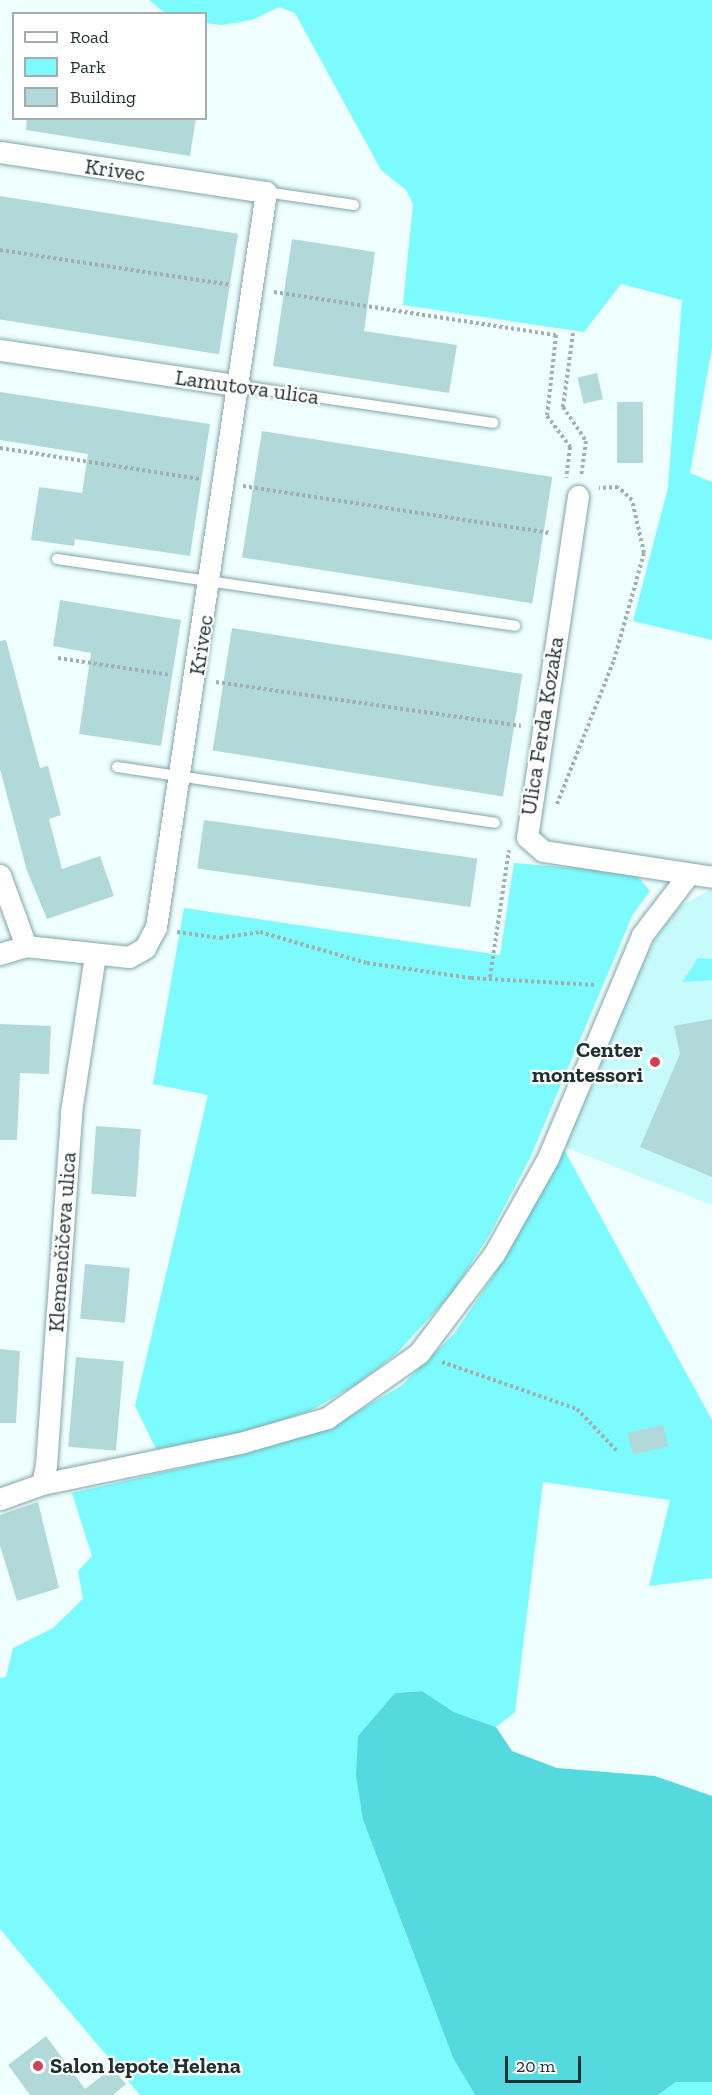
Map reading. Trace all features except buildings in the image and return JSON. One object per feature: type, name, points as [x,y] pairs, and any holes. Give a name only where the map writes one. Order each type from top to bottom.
[{"type":"street","name":"Krivec","points":[[0,153],[266,192],[211,582],[156,927],[145,948],[129,957],[95,956],[26,946],[0,954]]},
{"type":"street","name":"Lamutova ulica","points":[[0,350],[240,386]]},
{"type":"street","name":"Ulica Ferda Kozaka","points":[[571,493],[526,825],[527,837],[543,850],[688,875],[712,877]]},
{"type":"street","points":[[0,875],[26,946]]},
{"type":"street","points":[[0,1499],[42,1484],[240,1443],[327,1418],[418,1353],[494,1254],[548,1158],[642,935],[688,875]]},
{"type":"street","name":"Klemenčičeva ulica","points":[[42,1484],[71,1112],[95,956]]},
{"type":"lane","name":"Krivec","points":[[266,192],[354,205]]},
{"type":"lane","name":"Lamutova ulica","points":[[240,386],[493,423]]},
{"type":"lane","points":[[57,559],[515,626]]},
{"type":"lane","points":[[117,767],[495,823]]},
{"type":"path","points":[[0,250],[556,335],[547,416],[570,447],[571,493]]},
{"type":"path","points":[[571,493],[586,441],[563,407],[573,333]]},
{"type":"path","points":[[0,448],[557,534]]},
{"type":"path","points":[[543,850],[635,597],[644,553],[632,500],[618,487],[571,493]]},
{"type":"path","points":[[58,658],[527,727]]},
{"type":"path","points":[[526,738],[529,716]]},
{"type":"path","points":[[490,977],[511,836]]},
{"type":"path","points":[[156,927],[220,938],[260,932],[367,963],[490,977],[620,986]]},
{"type":"path","points":[[418,1353],[577,1409],[617,1451]]},
{"type":"shaded area","name":"Center montessori","points":[[712,889],[712,1205],[562,1146],[633,978],[659,933],[680,906]]},
{"type":"shaded area","points":[[422,1691],[454,1712],[496,1727],[512,1751],[557,1768],[655,1776],[712,1796],[712,2082],[676,2082],[658,2095],[475,2095],[453,2058],[363,1820],[356,1775],[358,1736],[395,1693]]},
{"type":"green space","points":[[149,0],[712,0],[712,347],[690,473],[712,482],[712,640],[633,621],[668,488],[682,300],[621,284],[584,332],[403,305],[413,204],[406,190],[381,170],[295,13],[279,7],[252,20],[221,25],[207,23],[207,12],[164,12]]},
{"type":"green space","points":[[514,863],[635,873],[650,891],[633,914],[530,1158],[491,1232],[453,1292],[396,1354],[357,1384],[312,1410],[243,1434],[156,1449],[135,1406],[208,1095],[153,1084],[184,908],[500,955]]},
{"type":"green space","points":[[698,958],[712,959],[712,980],[682,982]]},
{"type":"green space","points":[[562,1146],[712,1420],[712,1578],[649,1586],[670,1500],[543,1482],[515,1712],[496,1727],[454,1712],[422,1691],[395,1693],[359,1736],[363,1820],[453,2058],[475,2095],[140,2095],[0,1929],[0,1678],[6,1677],[13,1648],[53,1628],[83,1599],[78,1571],[92,1556],[72,1493],[252,1452],[350,1416],[401,1386],[454,1334],[492,1278]]},
{"type":"green space","points":[[693,2079],[712,2082],[712,2095],[658,2095],[676,2082]]},
{"type":"place","name":"Center montessori","points":[[655,1062]]},
{"type":"place","name":"Salon lepote Helena","points":[[38,2066]]}]
